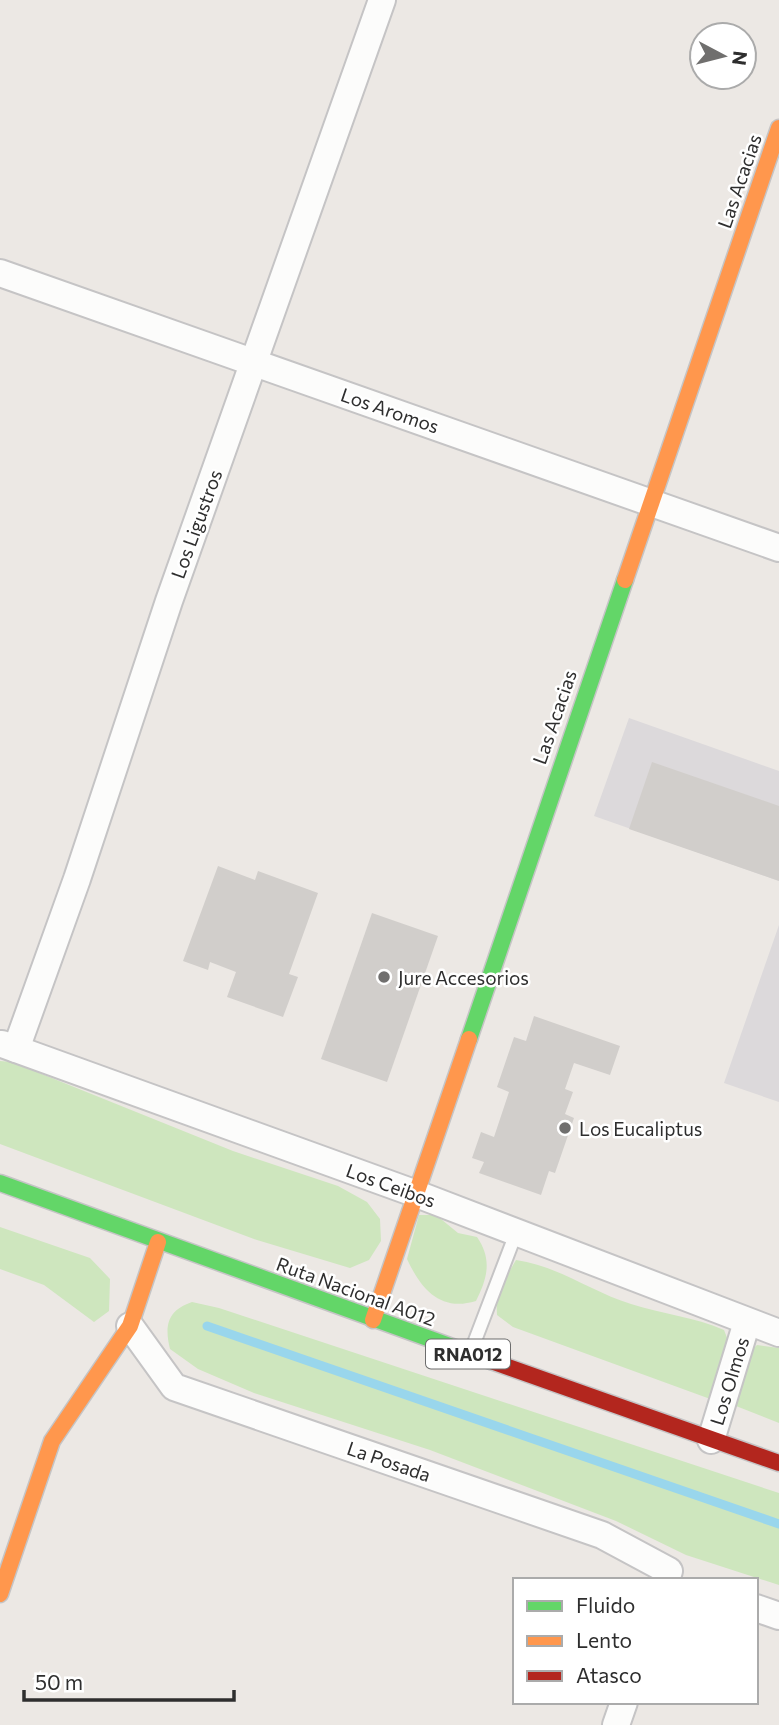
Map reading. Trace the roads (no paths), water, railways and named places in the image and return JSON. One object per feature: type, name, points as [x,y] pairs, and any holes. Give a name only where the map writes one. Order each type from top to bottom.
[{"type":"main road","name":"Las Acacias","points":[[373,1320],[649,502],[779,128]]},
{"type":"main road","name":"Ruta Nacional A012","points":[[0,1183],[373,1320],[779,1463]]},
{"type":"main road","points":[[0,1594],[52,1441],[130,1326],[158,1242]]},
{"type":"street","name":"Los Ligustros","points":[[8,1046],[78,879],[169,601],[382,0]]},
{"type":"street","name":"Los Aromos","points":[[0,273],[779,548]]},
{"type":"street","name":"Los Ceibos","points":[[8,1046],[414,1193],[779,1333]]},
{"type":"street","name":"Los Olmos","points":[[711,1440],[747,1322]]},
{"type":"street","name":"La Posada","points":[[130,1326],[174,1387],[602,1535],[668,1575]]},
{"type":"street","points":[[758,1609],[779,1616]]},
{"type":"street","points":[[616,1725],[623,1704]]},
{"type":"lane","points":[[470,1354],[516,1233]]},
{"type":"waterway","points":[[207,1326],[779,1524]]},
{"type":"place","name":"Jure Accesorios","points":[[384,977]]},
{"type":"place","name":"Los Eucaliptus","points":[[565,1128]]}]
